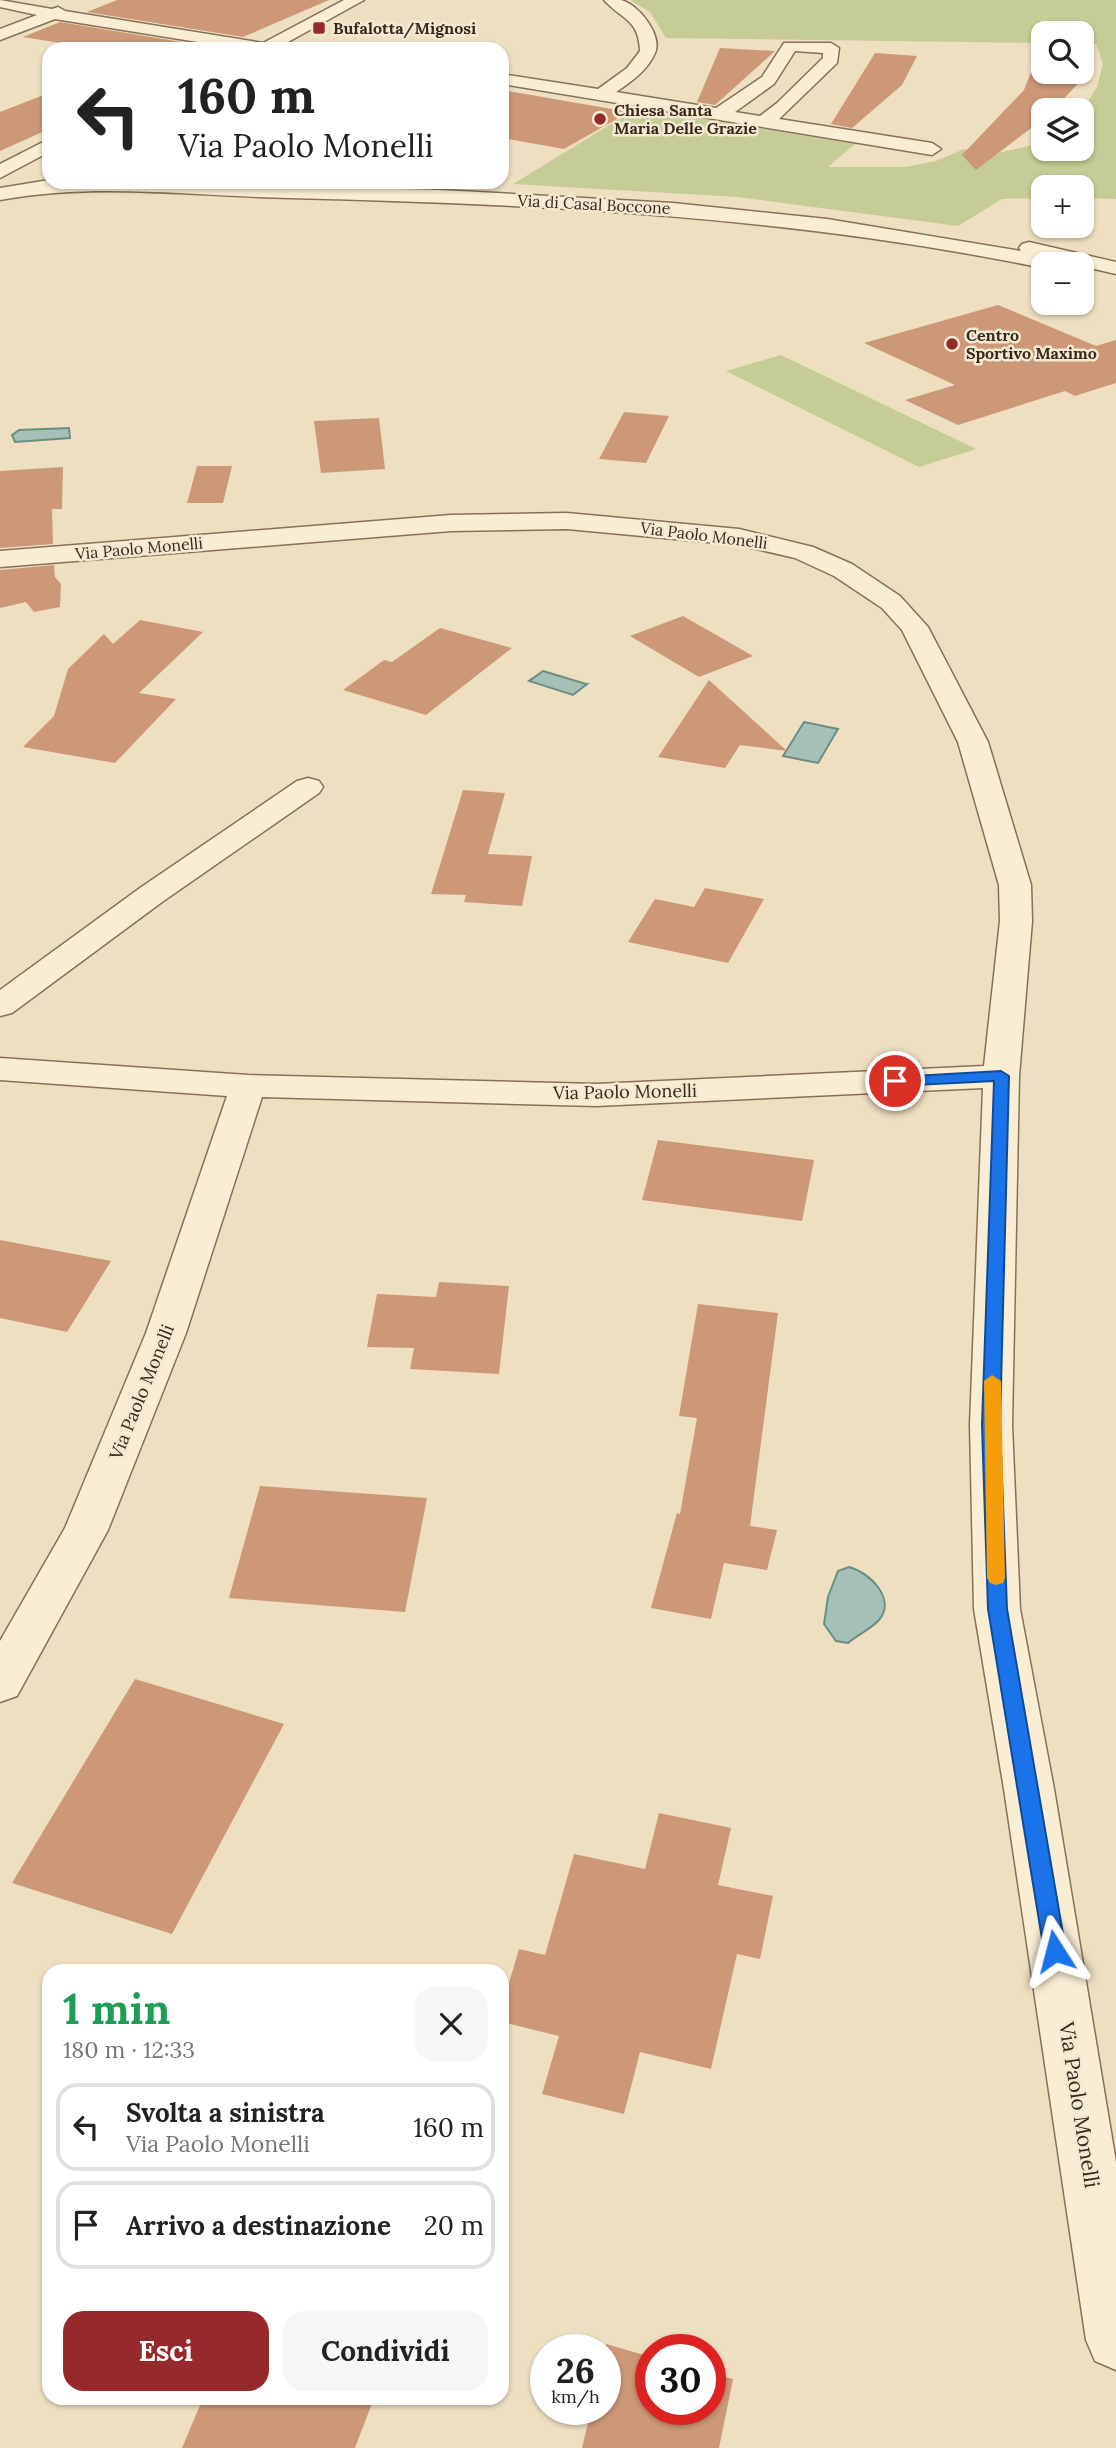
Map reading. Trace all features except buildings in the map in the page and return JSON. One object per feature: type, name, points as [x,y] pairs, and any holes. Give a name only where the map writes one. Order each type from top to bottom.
[{"type":"street","points":[[0,35],[90,0]]},
{"type":"street","points":[[280,42],[356,0]]},
{"type":"street","points":[[601,95],[633,72],[648,51],[644,26],[631,12],[612,0]]},
{"type":"street","points":[[0,2],[55,14],[225,42]]},
{"type":"street","points":[[724,111],[768,80],[790,46],[831,48],[831,59],[808,85],[769,118]]},
{"type":"street","points":[[509,80],[650,103],[769,118],[823,131],[932,149]]},
{"type":"street","points":[[857,152],[894,127]]},
{"type":"street","points":[[929,130],[936,139],[932,149]]},
{"type":"street","points":[[0,173],[42,148]]},
{"type":"street","points":[[878,160],[932,149]]},
{"type":"street","points":[[0,173],[42,173]]},
{"type":"street","points":[[0,173],[42,177]]},
{"type":"street","points":[[0,194],[42,186]]},
{"type":"street","name":"Via di Casal Boccone","points":[[249,189],[556,201],[724,212],[935,241],[1031,259]]},
{"type":"street","name":"Via di Casal Boccone","points":[[476,189],[579,193],[765,208],[963,236],[1116,268]]},
{"type":"street","points":[[1094,274],[1116,280]]},
{"type":"street","name":"Via Paolo Monelli","points":[[0,559],[451,523],[530,520],[645,527],[739,537],[784,546],[822,559],[877,591],[914,627],[973,742],[1012,873],[1017,904],[1001,1076],[991,1425],[997,1609],[1029,1788],[1116,2340]]},
{"type":"street","points":[[0,1006],[152,895],[308,787]]},
{"type":"street","name":"Via Paolo Monelli","points":[[0,1069],[248,1086],[596,1096],[1001,1076]]},
{"type":"street","name":"Via Paolo Monelli","points":[[0,1683],[86,1530],[166,1334],[248,1086]]},
{"type":"green space","points":[[1116,0],[1116,199],[1094,198],[1094,175],[1031,175],[1031,198],[1002,199],[958,226],[738,197],[513,184],[637,108],[855,144],[828,167],[905,167],[936,161],[964,149],[998,153],[1031,145],[1031,161],[1094,161],[1094,98],[1090,98],[1097,87],[1103,64],[1094,44],[1094,21],[1031,21],[1031,43],[666,38],[650,12],[631,1]]},
{"type":"green space","points":[[781,355],[976,449],[919,467],[726,371]]},
{"type":"water","points":[[69,428],[70,438],[15,442],[12,435],[19,430]]},
{"type":"water","points":[[543,671],[587,684],[573,695],[529,681]]},
{"type":"water","points":[[804,722],[838,729],[818,763],[783,756]]},
{"type":"water","points":[[849,1567],[872,1580],[883,1595],[885,1604],[879,1620],[848,1643],[836,1641],[824,1624],[828,1597],[838,1571]]},
{"type":"slow traffic","points":[[992,1381],[996,1578]]},
{"type":"place","name":"Bufalotta/Mignosi","points":[[319,28]]},
{"type":"place","name":"Chiesa Santa Maria Delle Grazie","points":[[600,119]]},
{"type":"place","name":"Centro Sportivo Maximo","points":[[952,344]]},
{"type":"route","points":[[895,1081],[1001,1076],[991,1425],[997,1609],[1055,1951]]}]
